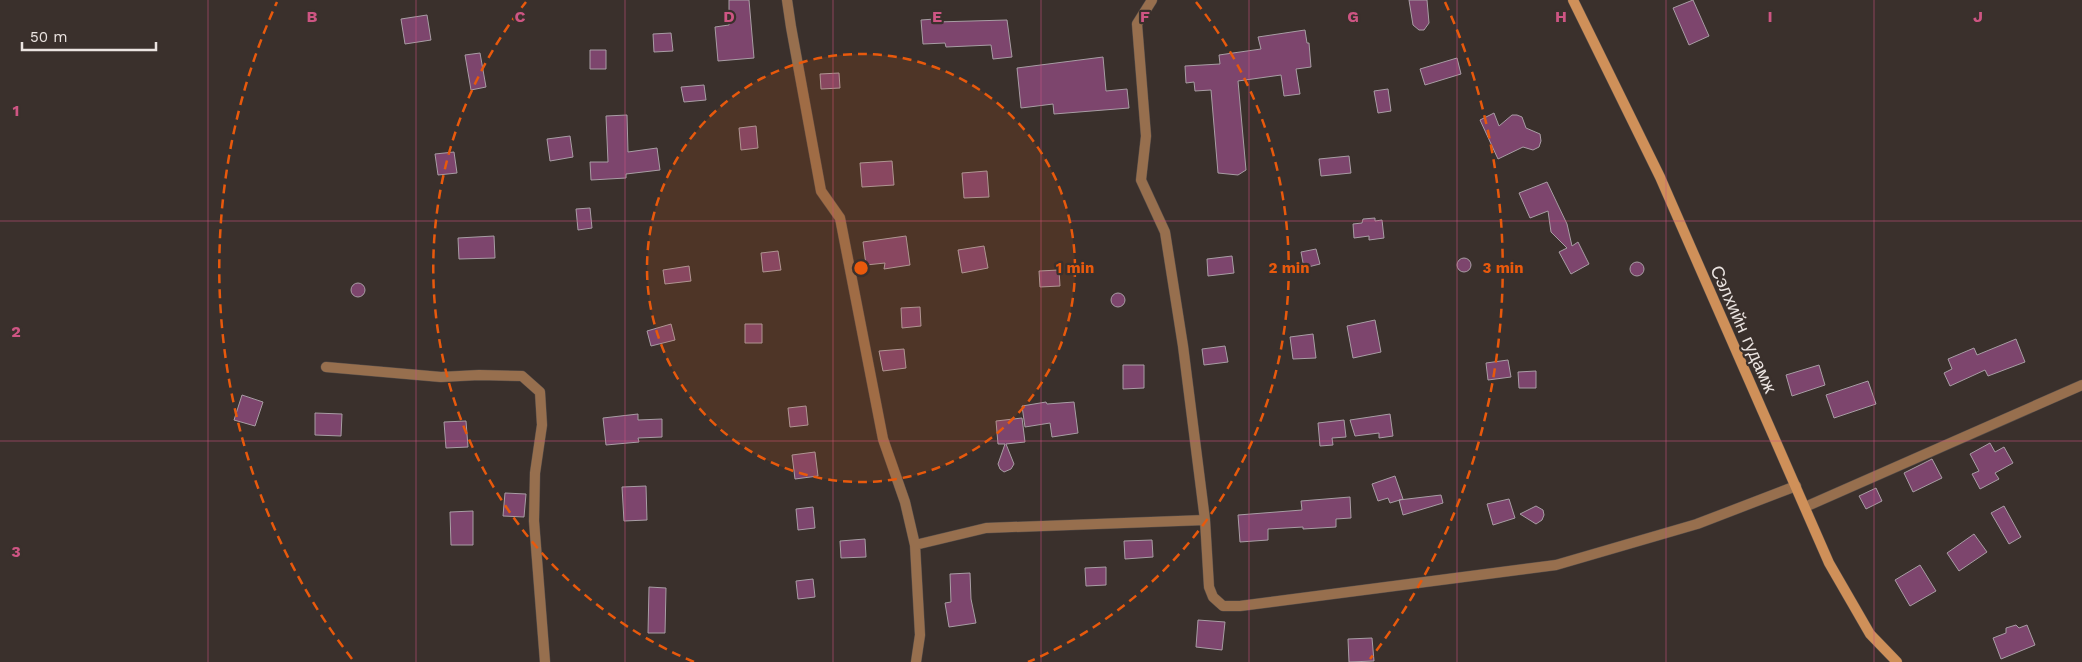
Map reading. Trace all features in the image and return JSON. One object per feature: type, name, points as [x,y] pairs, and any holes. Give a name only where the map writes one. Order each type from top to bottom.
[{"type":"main road","name":"Сэлхийн гудамж","points":[[1573,0],[1660,177],[1830,563],[1870,634],[1897,662]]},
{"type":"street","points":[[787,0],[821,191],[840,218],[883,438],[905,502],[915,545],[920,635],[916,662]]},
{"type":"street","points":[[1152,0],[1137,24],[1146,136],[1141,180],[1165,232],[1184,346],[1205,520],[1209,587],[1213,597],[1223,606],[1240,606],[1556,564],[1697,524],[1796,486]]},
{"type":"street","points":[[326,367],[441,377],[479,375],[522,376],[540,392],[542,424],[535,473],[534,521],[545,662]]},
{"type":"street","points":[[1805,507],[2082,385]]},
{"type":"street","points":[[915,545],[986,528],[1205,520]]},
{"type":"building","points":[[729,0],[749,0],[754,58],[718,61],[715,27],[729,25]]},
{"type":"building","points":[[1409,0],[1427,0],[1429,23],[1424,30],[1419,30],[1413,25]]},
{"type":"building","points":[[1693,0],[1709,36],[1689,45],[1673,8]]},
{"type":"building","points":[[427,15],[431,40],[405,44],[401,19]]},
{"type":"building","points":[[935,19],[936,22],[1007,20],[1012,57],[993,59],[991,45],[946,47],[945,43],[923,44],[921,20]]},
{"type":"building","points":[[1305,30],[1307,43],[1309,43],[1311,67],[1296,69],[1300,94],[1284,96],[1281,75],[1238,81],[1246,170],[1238,175],[1218,173],[1211,90],[1195,91],[1194,82],[1186,83],[1185,66],[1220,64],[1219,55],[1261,49],[1258,37]]},
{"type":"building","points":[[671,33],[673,51],[654,52],[653,34]]},
{"type":"building","points":[[590,50],[606,50],[606,69],[590,69]]},
{"type":"building","points":[[480,53],[486,87],[471,90],[465,55]]},
{"type":"building","points":[[1103,57],[1106,91],[1127,89],[1129,108],[1054,114],[1053,104],[1021,108],[1017,68]]},
{"type":"building","points":[[1457,58],[1461,74],[1425,85],[1420,69]]},
{"type":"building","points":[[839,73],[840,88],[821,89],[820,74]]},
{"type":"building","points":[[704,85],[706,100],[684,102],[681,87]]},
{"type":"building","points":[[1388,89],[1391,111],[1378,113],[1374,91]]},
{"type":"building","points":[[1494,113],[1499,126],[1512,115],[1522,117],[1526,128],[1540,134],[1541,141],[1539,147],[1533,150],[1523,147],[1498,159],[1480,120]]},
{"type":"building","points":[[627,115],[628,152],[657,148],[660,170],[626,174],[626,178],[591,180],[590,162],[608,162],[606,116]]},
{"type":"building","points":[[756,126],[758,148],[741,150],[739,128]]},
{"type":"building","points":[[570,136],[573,157],[550,161],[547,139]]},
{"type":"building","points":[[454,152],[457,173],[438,175],[435,154]]},
{"type":"building","points":[[1349,156],[1351,173],[1321,176],[1319,159]]},
{"type":"building","points":[[892,161],[894,185],[862,187],[860,163]]},
{"type":"building","points":[[987,171],[989,197],[964,198],[962,173]]},
{"type":"building","points":[[1547,182],[1567,224],[1572,246],[1578,242],[1589,264],[1571,274],[1559,252],[1567,248],[1551,232],[1548,211],[1530,218],[1519,193]]},
{"type":"building","points":[[590,208],[592,228],[578,230],[576,209]]},
{"type":"building","points":[[1375,218],[1375,221],[1382,220],[1384,238],[1369,240],[1369,236],[1354,238],[1353,224],[1362,223],[1363,219]]},
{"type":"building","points":[[494,236],[495,258],[459,259],[458,238]]},
{"type":"building","points":[[906,236],[910,265],[884,269],[885,263],[866,265],[863,242]]},
{"type":"building","points":[[984,246],[988,268],[962,273],[958,250]]},
{"type":"building","points":[[1316,249],[1320,264],[1304,268],[1301,252]]},
{"type":"building","points":[[778,251],[781,270],[763,272],[761,253]]},
{"type":"building","points":[[1232,256],[1234,273],[1208,276],[1207,259]]},
{"type":"building","points":[[1461,258],[1467,258],[1471,265],[1467,272],[1461,272],[1457,268],[1457,262]]},
{"type":"building","points":[[1634,262],[1640,262],[1644,269],[1640,276],[1634,276],[1630,272],[1630,266]]},
{"type":"building","points":[[689,266],[691,281],[665,284],[663,270]]},
{"type":"building","points":[[1059,270],[1060,286],[1040,287],[1039,271]]},
{"type":"building","points":[[355,283],[361,283],[365,290],[361,297],[355,297],[351,293],[351,287]]},
{"type":"building","points":[[1115,293],[1121,293],[1125,300],[1121,307],[1115,307],[1111,303],[1111,297]]},
{"type":"building","points":[[920,307],[921,326],[902,328],[901,308]]},
{"type":"building","points":[[1375,320],[1381,352],[1353,358],[1347,326]]},
{"type":"building","points":[[671,324],[675,340],[651,346],[647,331]]},
{"type":"building","points":[[745,324],[762,324],[762,343],[745,343]]},
{"type":"building","points":[[1313,334],[1316,358],[1293,359],[1290,337]]},
{"type":"building","points":[[2016,339],[2025,362],[1988,376],[1985,370],[1950,386],[1944,373],[1952,369],[1948,359],[1974,348],[1977,355]]},
{"type":"building","points":[[1225,346],[1228,362],[1204,365],[1202,349]]},
{"type":"building","points":[[904,349],[906,368],[883,371],[879,351]]},
{"type":"building","points":[[1508,360],[1511,377],[1488,380],[1486,363]]},
{"type":"building","points":[[1123,365],[1144,365],[1144,388],[1123,389]]},
{"type":"building","points":[[1819,365],[1825,385],[1792,396],[1786,375]]},
{"type":"building","points":[[1536,371],[1536,388],[1519,388],[1518,372]]},
{"type":"building","points":[[1868,381],[1876,404],[1834,418],[1826,395]]},
{"type":"building","points":[[242,395],[263,402],[255,426],[234,420]]},
{"type":"building","points":[[1046,402],[1047,404],[1074,402],[1078,433],[1052,437],[1050,423],[1025,427],[1022,406]]},
{"type":"building","points":[[806,406],[808,425],[790,427],[788,408]]},
{"type":"building","points":[[315,413],[342,414],[341,436],[315,435]]},
{"type":"building","points":[[638,414],[638,420],[662,419],[662,437],[638,438],[639,442],[606,445],[603,418]]},
{"type":"building","points":[[1390,414],[1393,436],[1379,438],[1379,433],[1355,436],[1350,420]]},
{"type":"building","points":[[1022,418],[1025,442],[1006,444],[1014,464],[1011,469],[1004,472],[998,464],[1005,444],[998,444],[996,421]]},
{"type":"building","points":[[1344,420],[1346,437],[1332,438],[1333,445],[1320,446],[1318,423]]},
{"type":"building","points":[[466,421],[468,447],[446,448],[444,422]]},
{"type":"building","points":[[1990,443],[1995,452],[2004,447],[2013,463],[1995,473],[1999,479],[1980,489],[1972,474],[1979,471],[1970,454]]},
{"type":"building","points":[[815,452],[818,476],[795,479],[792,455]]},
{"type":"building","points":[[1932,459],[1942,478],[1913,492],[1904,473]]},
{"type":"building","points":[[1395,476],[1403,499],[1390,503],[1388,498],[1378,501],[1372,484]]},
{"type":"building","points":[[646,486],[647,520],[624,521],[622,487]]},
{"type":"building","points":[[1876,488],[1882,501],[1866,509],[1859,496]]},
{"type":"building","points":[[505,493],[526,494],[524,517],[503,516]]},
{"type":"building","points":[[1441,495],[1443,503],[1403,515],[1399,500]]},
{"type":"building","points":[[1350,497],[1351,518],[1336,519],[1336,527],[1268,529],[1268,540],[1240,542],[1238,515],[1302,510],[1301,501]]},
{"type":"building","points":[[1509,499],[1515,518],[1493,525],[1487,504]]},
{"type":"building","points":[[1536,506],[1543,510],[1544,515],[1542,520],[1536,524],[1520,514]]},
{"type":"building","points":[[2004,506],[2021,537],[2009,544],[1991,513]]},
{"type":"building","points":[[813,507],[815,528],[798,530],[796,509]]},
{"type":"building","points":[[473,511],[473,545],[451,545],[450,512]]},
{"type":"building","points":[[1974,534],[1987,552],[1959,571],[1947,553]]},
{"type":"building","points":[[865,539],[866,557],[841,558],[840,541]]},
{"type":"building","points":[[1152,540],[1153,557],[1125,559],[1124,541]]},
{"type":"building","points":[[1920,565],[1936,591],[1910,606],[1895,580]]},
{"type":"building","points":[[1106,567],[1106,585],[1086,586],[1085,568]]},
{"type":"building","points":[[970,573],[971,599],[976,623],[949,627],[945,603],[951,602],[950,574]]},
{"type":"building","points":[[813,579],[815,597],[798,599],[796,581]]},
{"type":"building","points":[[649,587],[666,588],[665,633],[648,633]]},
{"type":"building","points":[[1198,620],[1225,622],[1222,650],[1196,647]]},
{"type":"building","points":[[2016,625],[2019,628],[2027,625],[2035,645],[2001,659],[1993,638],[2006,633],[2006,628]]},
{"type":"building","points":[[1372,638],[1374,661],[1349,662],[1348,639]]}]
